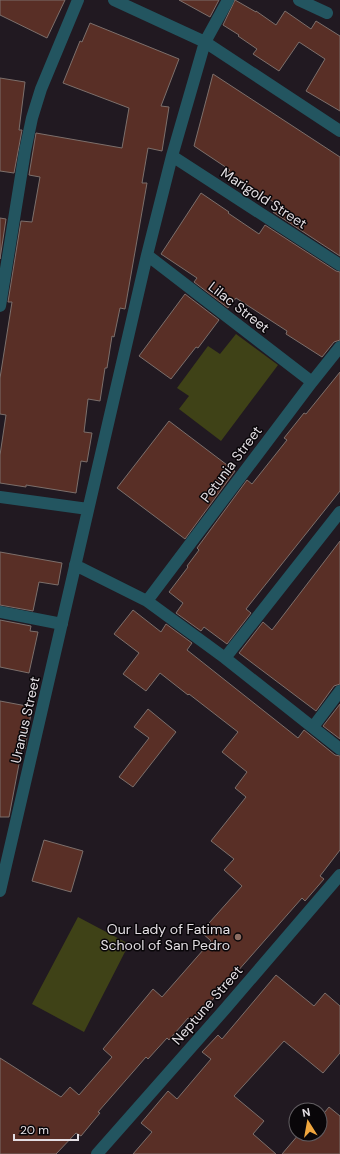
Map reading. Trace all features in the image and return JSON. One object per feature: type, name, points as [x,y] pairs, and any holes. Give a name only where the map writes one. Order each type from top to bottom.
[{"type":"street","points":[[0,306],[32,118],[41,89],[78,0]]},
{"type":"street","points":[[114,0],[205,42],[340,131]]},
{"type":"street","name":"Uranus Street","points":[[0,891],[147,255],[172,156],[205,42],[228,0]]},
{"type":"street","points":[[298,0],[327,13]]},
{"type":"street","name":"Marigold Street","points":[[172,156],[340,265]]},
{"type":"street","name":"Lilac Street","points":[[147,255],[312,382]]},
{"type":"street","name":"Petunia Street","points":[[147,601],[340,347]]},
{"type":"street","points":[[0,497],[88,509]]},
{"type":"street","points":[[225,658],[340,512]]},
{"type":"street","points":[[75,565],[147,601],[225,658],[340,749]]},
{"type":"street","points":[[0,612],[62,624]]},
{"type":"street","points":[[313,727],[340,691]]},
{"type":"street","name":"Neptune Street","points":[[97,1154],[225,1009],[340,875]]},
{"type":"green space","points":[[236,334],[278,365],[221,441],[179,409],[189,396],[177,388],[208,346],[220,354]]},
{"type":"green space","points":[[78,917],[129,944],[84,1032],[32,1004]]},
{"type":"building","points":[[0,0],[65,0],[47,38],[0,15]]},
{"type":"building","points":[[179,0],[219,0],[210,17]]},
{"type":"building","points":[[235,0],[256,11],[276,25],[285,11],[311,29],[316,21],[340,36],[340,111],[306,91],[325,59],[299,42],[279,71],[253,54],[257,49],[223,25]]},
{"type":"building","points":[[90,23],[179,59],[161,106],[169,107],[162,151],[148,148],[142,183],[147,183],[125,309],[120,308],[114,337],[112,336],[100,401],[88,399],[84,432],[92,433],[87,462],[81,461],[76,493],[26,485],[26,487],[0,483],[0,455],[6,415],[0,414],[0,378],[12,302],[8,302],[21,221],[32,222],[40,177],[29,175],[36,133],[122,148],[129,108],[63,83],[80,41],[82,42]]},
{"type":"building","points":[[213,74],[340,157],[340,256],[273,212],[278,205],[228,172],[230,170],[194,146]]},
{"type":"building","points":[[0,78],[25,82],[19,130],[22,130],[14,173],[0,171]]},
{"type":"building","points":[[201,193],[259,234],[265,225],[336,271],[340,272],[340,340],[334,342],[322,357],[286,334],[287,331],[236,298],[228,308],[194,282],[197,278],[161,254]]},
{"type":"building","points":[[0,218],[6,219],[0,259]]},
{"type":"building","points":[[185,294],[219,320],[198,348],[196,347],[171,379],[139,356]]},
{"type":"building","points":[[340,372],[340,491],[246,609],[251,613],[227,644],[204,627],[201,631],[176,613],[183,603],[169,592],[199,550],[197,548],[247,480],[252,484],[287,440],[284,438],[304,413],[306,414]]},
{"type":"building","points":[[169,421],[235,471],[185,539],[117,488]]},
{"type":"building","points":[[340,541],[340,684],[334,686],[316,711],[239,653],[263,622],[272,630]]},
{"type":"building","points":[[0,552],[62,563],[58,585],[39,582],[33,611],[0,605]]},
{"type":"building","points":[[133,610],[161,632],[166,624],[192,643],[187,650],[298,738],[304,730],[335,755],[340,756],[340,850],[320,876],[324,879],[305,901],[302,898],[193,1022],[188,1018],[169,1040],[167,1038],[148,1059],[146,1057],[98,1112],[100,1113],[81,1136],[76,1133],[56,1154],[0,1154],[0,1058],[61,1097],[70,1087],[79,1095],[112,1057],[103,1049],[153,989],[162,997],[211,941],[201,932],[242,886],[224,870],[234,859],[211,841],[246,797],[235,788],[247,772],[222,752],[238,732],[160,673],[146,691],[123,674],[139,653],[114,634]]},
{"type":"building","points":[[0,620],[31,626],[30,631],[38,632],[29,673],[0,667]]},
{"type":"building","points":[[0,701],[32,707],[25,749],[22,748],[9,817],[0,817]]},
{"type":"building","points":[[340,704],[340,739],[323,726]]},
{"type":"building","points":[[148,709],[176,732],[133,787],[119,777],[149,738],[134,727]]},
{"type":"building","points":[[44,840],[83,851],[71,892],[32,881]]},
{"type":"building","points":[[276,975],[314,1006],[325,993],[340,1006],[340,1053],[323,1073],[284,1041],[234,1096],[264,1121],[253,1134],[276,1154],[133,1154],[152,1132],[141,1123],[168,1091],[177,1099],[211,1059],[202,1052],[218,1035],[222,1039]]},
{"type":"building","points":[[329,1107],[340,1116],[340,1154],[282,1154],[292,1142],[328,1142]]},
{"type":"place","name":"Our Lady of Fatima School of San Pedro","points":[[238,937]]}]
